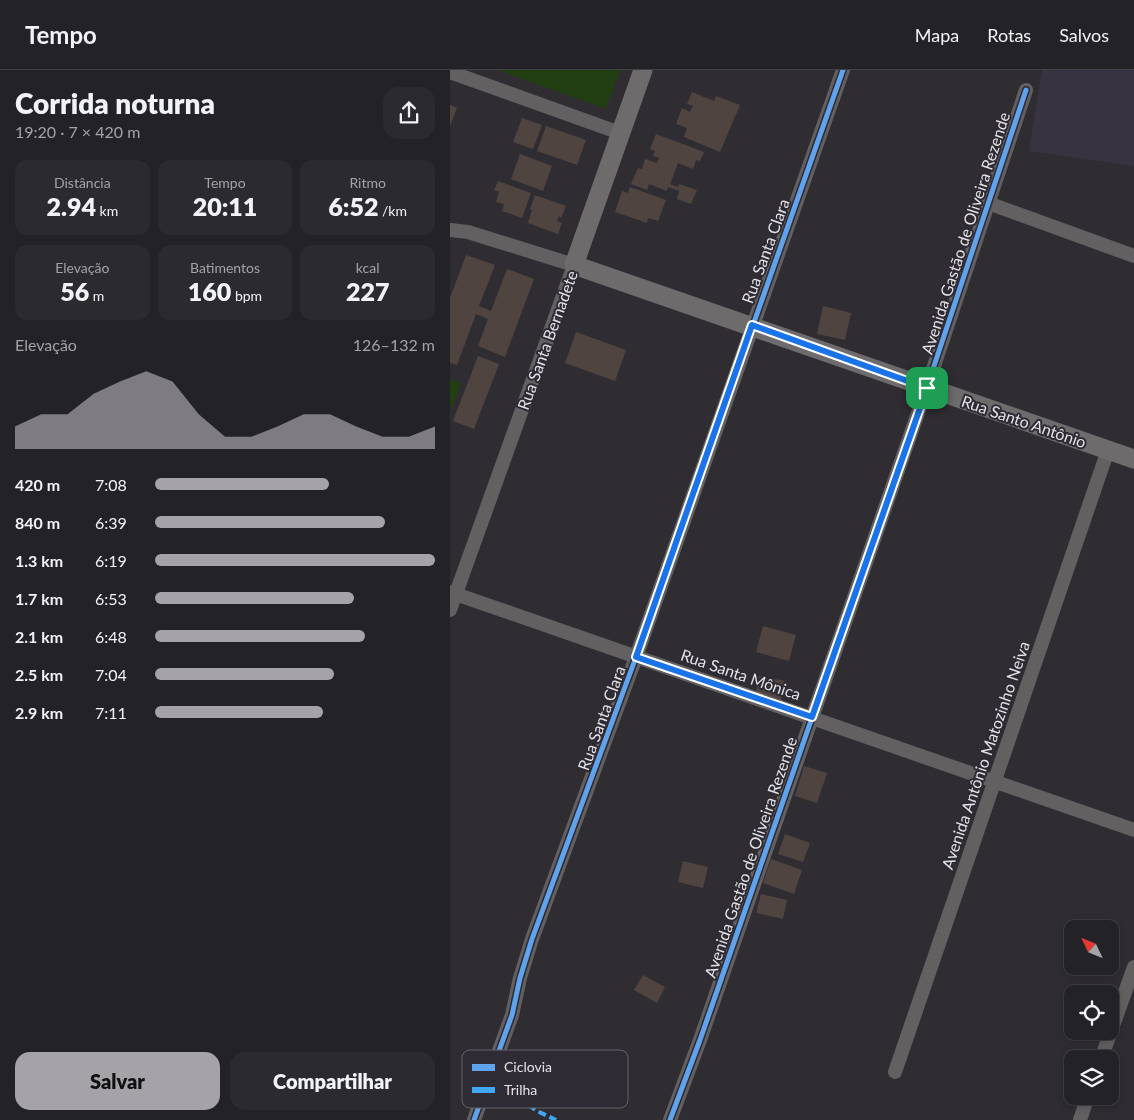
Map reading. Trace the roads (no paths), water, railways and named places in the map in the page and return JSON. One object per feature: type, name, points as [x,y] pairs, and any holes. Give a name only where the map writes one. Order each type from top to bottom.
[{"type":"main road","name":"Rua Santa Bernadete","points":[[574,265],[643,70]]},
{"type":"main road","name":"Rua Santo Antônio","points":[[574,265],[752,325],[927,388],[1134,459]]},
{"type":"street","name":"Rua Santa Clara","points":[[499,1050],[512,1015],[520,978],[532,939],[636,657],[843,70]]},
{"type":"street","points":[[450,72],[620,133]]},
{"type":"street","name":"Avenida Gastão de Oliveira Rezende","points":[[670,1120],[700,1040],[927,388],[1026,90]]},
{"type":"street","points":[[988,203],[1134,256]]},
{"type":"street","points":[[450,230],[468,232],[574,265]]},
{"type":"street","name":"Rua Santa Bernadete","points":[[450,610],[453,593],[574,265]]},
{"type":"street","name":"Avenida Antônio Matozinho Neiva","points":[[895,1072],[1108,450]]},
{"type":"street","name":"Rua Santa Mônica","points":[[453,593],[812,717],[994,783],[1134,830]]},
{"type":"street","points":[[1105,1050],[1134,967]]},
{"type":"street","points":[[1080,1120],[1085,1105]]},
{"type":"street","name":"Rua Santa Clara","points":[[474,1120],[478,1108]]}]
